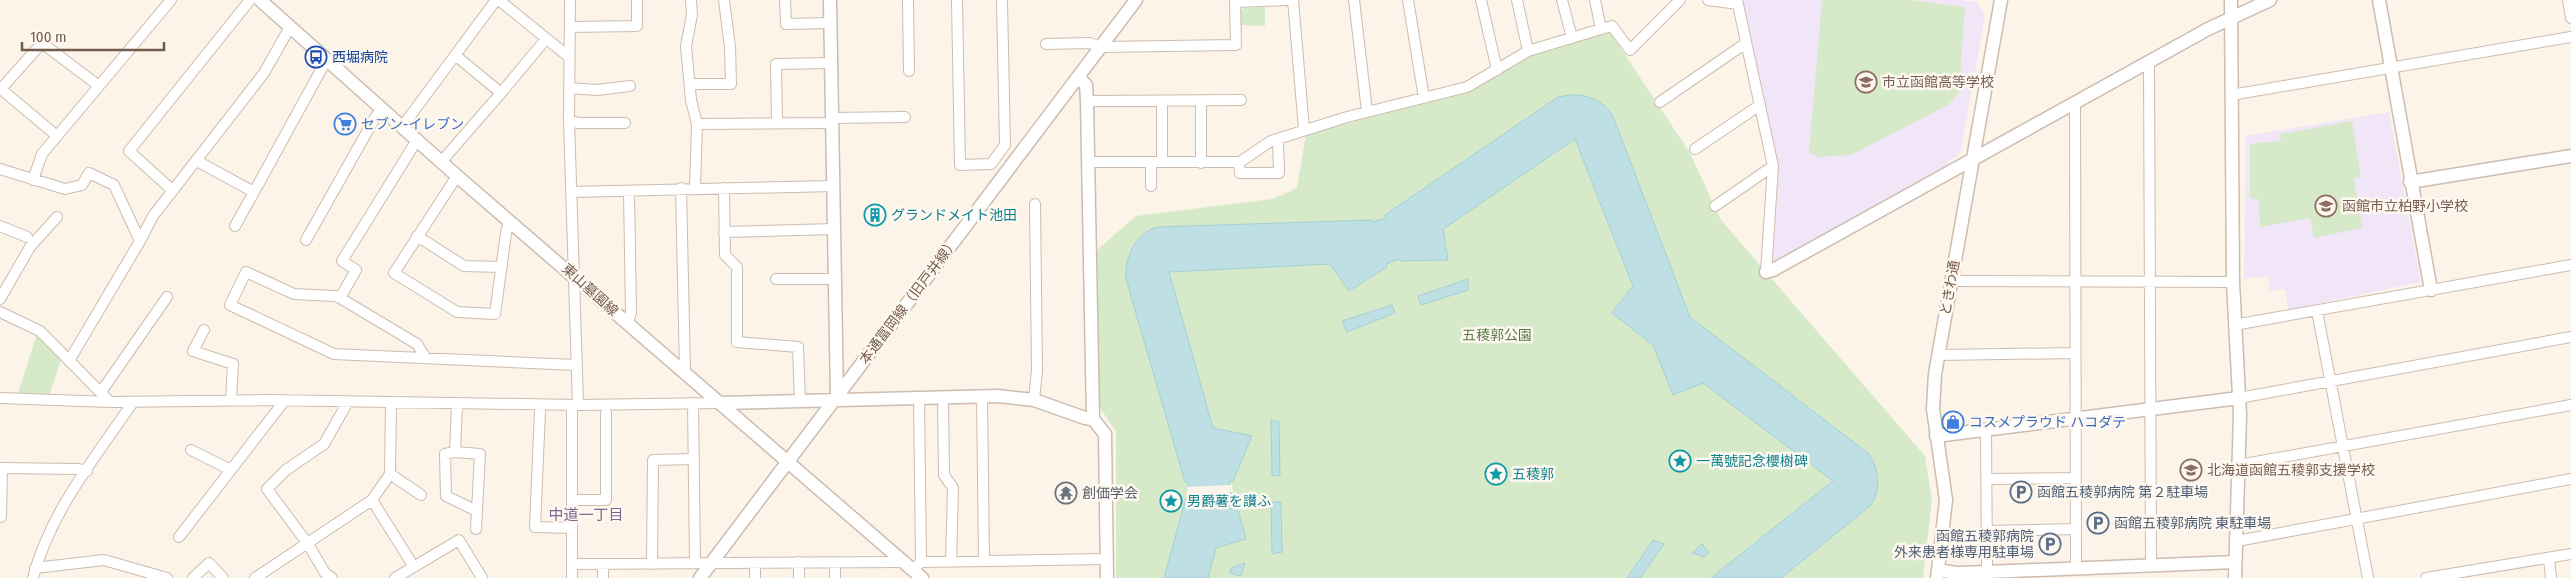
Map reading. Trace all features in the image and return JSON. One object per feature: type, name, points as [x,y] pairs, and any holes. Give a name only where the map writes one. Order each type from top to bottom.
[{"type":"street","points":[[32,180],[42,154],[171,0]]},
{"type":"street","points":[[172,190],[129,152],[250,0]]},
{"type":"street","name":"東山墓園線","points":[[260,0],[456,176],[576,277],[787,461],[915,568]]},
{"type":"street","points":[[402,127],[498,0],[569,57]]},
{"type":"street","points":[[570,0],[570,120],[576,277],[572,578]]},
{"type":"street","points":[[570,27],[637,26],[637,0]]},
{"type":"street","points":[[692,0],[692,16],[686,46],[697,124],[696,189]]},
{"type":"street","points":[[690,84],[731,84],[730,47],[724,0]]},
{"type":"street","points":[[785,0],[786,24],[831,23]]},
{"type":"street","points":[[830,0],[837,398]]},
{"type":"street","points":[[908,0],[909,71]]},
{"type":"street","points":[[957,0],[960,165],[991,164],[1005,145],[1002,0]]},
{"type":"street","name":"本通富岡線（旧戸井線）","points":[[700,578],[1136,0]]},
{"type":"street","points":[[1046,44],[1090,43],[1100,47],[1236,45],[1235,1],[1288,0]]},
{"type":"street","points":[[1293,0],[1304,129]]},
{"type":"street","points":[[1354,0],[1367,111]]},
{"type":"street","points":[[1408,0],[1424,98]]},
{"type":"street","points":[[1481,0],[1497,70]]},
{"type":"street","points":[[1517,0],[1528,51]]},
{"type":"street","points":[[1562,0],[1572,38]]},
{"type":"street","points":[[1595,0],[1602,28]]},
{"type":"street","points":[[1088,162],[1240,162],[1261,146],[1304,129],[1367,111],[1467,87],[1528,51],[1602,28],[1612,26],[1630,50],[1680,0]]},
{"type":"street","points":[[1708,0],[1738,2],[1760,105],[1773,166],[1766,272],[1773,270],[2149,62],[2231,18],[2270,0]]},
{"type":"street","name":"ときわ通","points":[[1937,574],[1946,500],[1936,436],[1932,394],[2001,0]]},
{"type":"street","points":[[2231,0],[2233,282],[2239,398],[2235,578]]},
{"type":"street","points":[[2252,0],[2270,0]]},
{"type":"street","points":[[2379,0],[2410,182],[2431,290]]},
{"type":"street","points":[[2568,0],[2571,18]]},
{"type":"street","points":[[69,361],[140,241],[152,216],[264,74],[290,27]]},
{"type":"street","points":[[2231,95],[2571,37]]},
{"type":"street","points":[[441,162],[546,39]]},
{"type":"street","points":[[57,136],[0,89],[42,43],[99,86]]},
{"type":"street","points":[[1660,102],[1746,44]]},
{"type":"street","points":[[455,55],[501,92]]},
{"type":"street","points":[[235,226],[327,59]]},
{"type":"street","points":[[2149,62],[2151,564]]},
{"type":"street","points":[[776,123],[776,64],[831,63]]},
{"type":"street","points":[[1078,77],[1086,85],[1087,101],[1093,419],[1105,434],[1107,578]]},
{"type":"street","points":[[570,88],[597,90],[630,86]]},
{"type":"street","points":[[1087,101],[1241,100]]},
{"type":"street","points":[[1162,101],[1162,162]]},
{"type":"street","points":[[1201,101],[1201,162]]},
{"type":"street","points":[[2075,102],[2076,568]]},
{"type":"street","points":[[1695,149],[1760,105]]},
{"type":"street","points":[[306,240],[376,116],[382,109]]},
{"type":"street","points":[[697,124],[776,123],[905,117]]},
{"type":"street","points":[[570,120],[579,123],[625,123]]},
{"type":"street","points":[[1240,162],[1240,173],[1279,173],[1278,139]]},
{"type":"street","points":[[340,298],[356,270],[342,261],[417,140]]},
{"type":"street","points":[[998,156],[1011,166]]},
{"type":"street","points":[[2410,182],[2571,156]]},
{"type":"street","points":[[197,160],[254,192]]},
{"type":"street","points":[[1151,162],[1151,186]]},
{"type":"street","points":[[1715,206],[1773,166]]},
{"type":"street","points":[[0,169],[65,189],[82,185],[90,173],[114,185],[140,241]]},
{"type":"street","points":[[456,176],[394,273],[457,312],[495,314],[509,221]]},
{"type":"street","points":[[572,192],[665,191],[670,188],[834,186]]},
{"type":"street","points":[[681,188],[685,372]]},
{"type":"street","points":[[724,188],[725,255],[737,267],[737,342],[798,347],[800,400]]},
{"type":"street","points":[[628,192],[631,312],[628,324]]},
{"type":"street","points":[[1034,400],[1037,370],[1035,204]]},
{"type":"street","points":[[0,299],[30,247],[57,217]]},
{"type":"street","points":[[0,226],[27,236]]},
{"type":"street","points":[[724,232],[834,229]]},
{"type":"street","points":[[416,236],[464,266],[502,266]]},
{"type":"street","points":[[2234,325],[2571,265]]},
{"type":"street","points":[[424,357],[417,344],[340,298],[335,296],[294,294],[246,272],[230,305],[334,354],[576,365]]},
{"type":"street","points":[[776,279],[835,279]]},
{"type":"street","points":[[1951,281],[2233,282]]},
{"type":"street","points":[[101,392],[167,297]]},
{"type":"street","points":[[2317,311],[2368,578]]},
{"type":"street","points":[[0,312],[40,331],[110,402]]},
{"type":"street","points":[[204,330],[193,351],[233,364],[231,400]]},
{"type":"street","points":[[1936,436],[2239,398],[2571,337]]},
{"type":"street","points":[[1938,355],[2075,354]]},
{"type":"street","points":[[0,398],[110,402],[285,400],[457,405],[486,402],[575,405],[982,396],[1034,400],[1085,418],[1093,419]]},
{"type":"street","points":[[982,396],[984,561]]},
{"type":"street","points":[[915,568],[919,397]]},
{"type":"street","points":[[943,397],[944,474],[953,488],[951,562]]},
{"type":"street","points":[[179,537],[285,400]]},
{"type":"street","points":[[133,402],[56,516],[46,537],[34,573],[104,560],[167,578]]},
{"type":"street","points":[[255,578],[372,500],[390,474],[391,402]]},
{"type":"street","points":[[693,403],[695,563]]},
{"type":"street","points":[[455,452],[457,405]]},
{"type":"street","points":[[2239,464],[2571,405]]},
{"type":"street","points":[[332,578],[325,573],[308,544],[268,490],[286,470],[324,444],[345,407]]},
{"type":"street","points":[[540,411],[535,527],[572,528]]},
{"type":"street","points":[[572,500],[606,500],[606,413]]},
{"type":"street","points":[[1986,429],[1988,479],[1987,572]]},
{"type":"street","points":[[191,450],[230,470]]},
{"type":"street","points":[[476,529],[480,454],[455,452],[446,454],[446,496],[477,510]]},
{"type":"street","points":[[652,564],[653,460],[694,459]]},
{"type":"street","points":[[1,517],[1,468],[87,471]]},
{"type":"street","points":[[390,474],[421,495]]},
{"type":"street","points":[[1988,479],[2076,478]]},
{"type":"street","points":[[2236,541],[2571,479]]},
{"type":"street","points":[[372,500],[414,567]]},
{"type":"street","points":[[1987,530],[2076,529]]},
{"type":"street","points":[[396,578],[459,540],[482,578]]},
{"type":"street","points":[[2426,578],[2571,554]]},
{"type":"street","points":[[2549,558],[2551,578]]},
{"type":"street","points":[[572,564],[799,562],[915,568],[951,562],[1107,559]]},
{"type":"street","points":[[799,562],[799,578]]},
{"type":"street","points":[[1937,574],[2235,562]]},
{"type":"street","points":[[193,578],[209,563],[223,578]]},
{"type":"street","points":[[755,563],[755,578]]},
{"type":"street","points":[[835,563],[835,578]]},
{"type":"street","points":[[603,564],[603,578]]},
{"type":"shaded area","name":"市立函館高等学校","points":[[1742,0],[1961,0],[1977,2],[1985,15],[1961,150],[1957,156],[1948,161],[1950,165],[1771,264],[1779,170]]},
{"type":"shaded area","name":"函館市立柏野小学校","points":[[2389,112],[2421,282],[2288,310],[2285,289],[2270,291],[2268,276],[2244,279],[2246,136]]},
{"type":"green space","points":[[1822,0],[1910,0],[1965,7],[1959,93],[1948,105],[1851,155],[1817,157],[1809,152]]},
{"type":"green space","points":[[1265,7],[1265,26],[1240,25],[1240,11],[1244,8]]},
{"type":"green space","name":"五稜郭公園","points":[[1610,32],[1690,153],[1721,220],[1925,456],[1932,500],[1923,578],[1116,578],[1116,432],[1099,406],[1097,250],[1136,216],[1273,199],[1297,188],[1306,134],[1470,91],[1533,53]]},
{"type":"green space","points":[[2352,121],[2361,177],[2354,179],[2362,228],[2314,238],[2310,218],[2260,227],[2259,199],[2250,198],[2250,144],[2281,141],[2280,134]]},
{"type":"green space","points":[[37,334],[61,360],[49,395],[18,393]]},
{"type":"water","points":[[1569,95],[1593,99],[1612,114],[1690,317],[1869,454],[1878,480],[1874,500],[1870,506],[1781,578],[1711,578],[1833,481],[1703,383],[1673,395],[1653,345],[1612,313],[1633,286],[1575,139],[1443,229],[1448,260],[1401,261],[1399,259],[1386,264],[1387,267],[1349,291],[1330,264],[1169,272],[1213,428],[1252,436],[1233,481],[1229,482],[1231,496],[1234,496],[1246,539],[1216,548],[1208,578],[1164,578],[1186,498],[1188,497],[1188,483],[1185,482],[1126,279],[1129,255],[1137,241],[1150,230],[1157,227],[1372,220],[1372,222],[1386,218],[1385,215],[1558,97]]},
{"type":"water","points":[[1468,279],[1468,290],[1421,305],[1418,296]]},
{"type":"water","points":[[1392,305],[1395,313],[1347,332],[1342,321]]},
{"type":"water","points":[[1271,420],[1279,422],[1280,476],[1272,475]]},
{"type":"water","points":[[1271,502],[1281,502],[1282,552],[1272,554]]},
{"type":"water","points":[[1653,540],[1664,544],[1640,578],[1627,578]]},
{"type":"water","points":[[1702,544],[1709,553],[1704,557],[1692,553]]},
{"type":"water","points":[[1245,563],[1241,576],[1230,573],[1231,568]]},
{"type":"pier","points":[[1232,485],[1233,492],[1187,494],[1187,487]]},
{"type":"place","name":"西堀病院","points":[[316,57]]},
{"type":"place","name":"市立函館高等学校","points":[[1866,82]]},
{"type":"place","name":"セブン-イレブン","points":[[345,124]]},
{"type":"place","name":"函館市立柏野小学校","points":[[2326,206]]},
{"type":"place","name":"グランドメイト池田","points":[[875,215]]},
{"type":"place","name":"コスメプラウド ハコダテ","points":[[1953,422]]},
{"type":"place","name":"一萬號記念櫻樹碑","points":[[1680,461]]},
{"type":"place","name":"北海道函館五稜郭支援学校","points":[[2191,470]]},
{"type":"place","name":"五稜郭","points":[[1496,474]]},
{"type":"place","name":"函館五稜郭病院 第２駐車場","points":[[2021,492]]},
{"type":"place","name":"創価学会","points":[[1066,493]]},
{"type":"place","name":"男爵薯を讃ふ","points":[[1171,501]]},
{"type":"place","name":"函館五稜郭病院 東駐車場","points":[[2098,523]]},
{"type":"place","name":"函館五稜郭病院 外来患者様専用駐車場","points":[[2050,544]]},
{"type":"district","name":"中道一丁目","points":[[586,515]]}]
